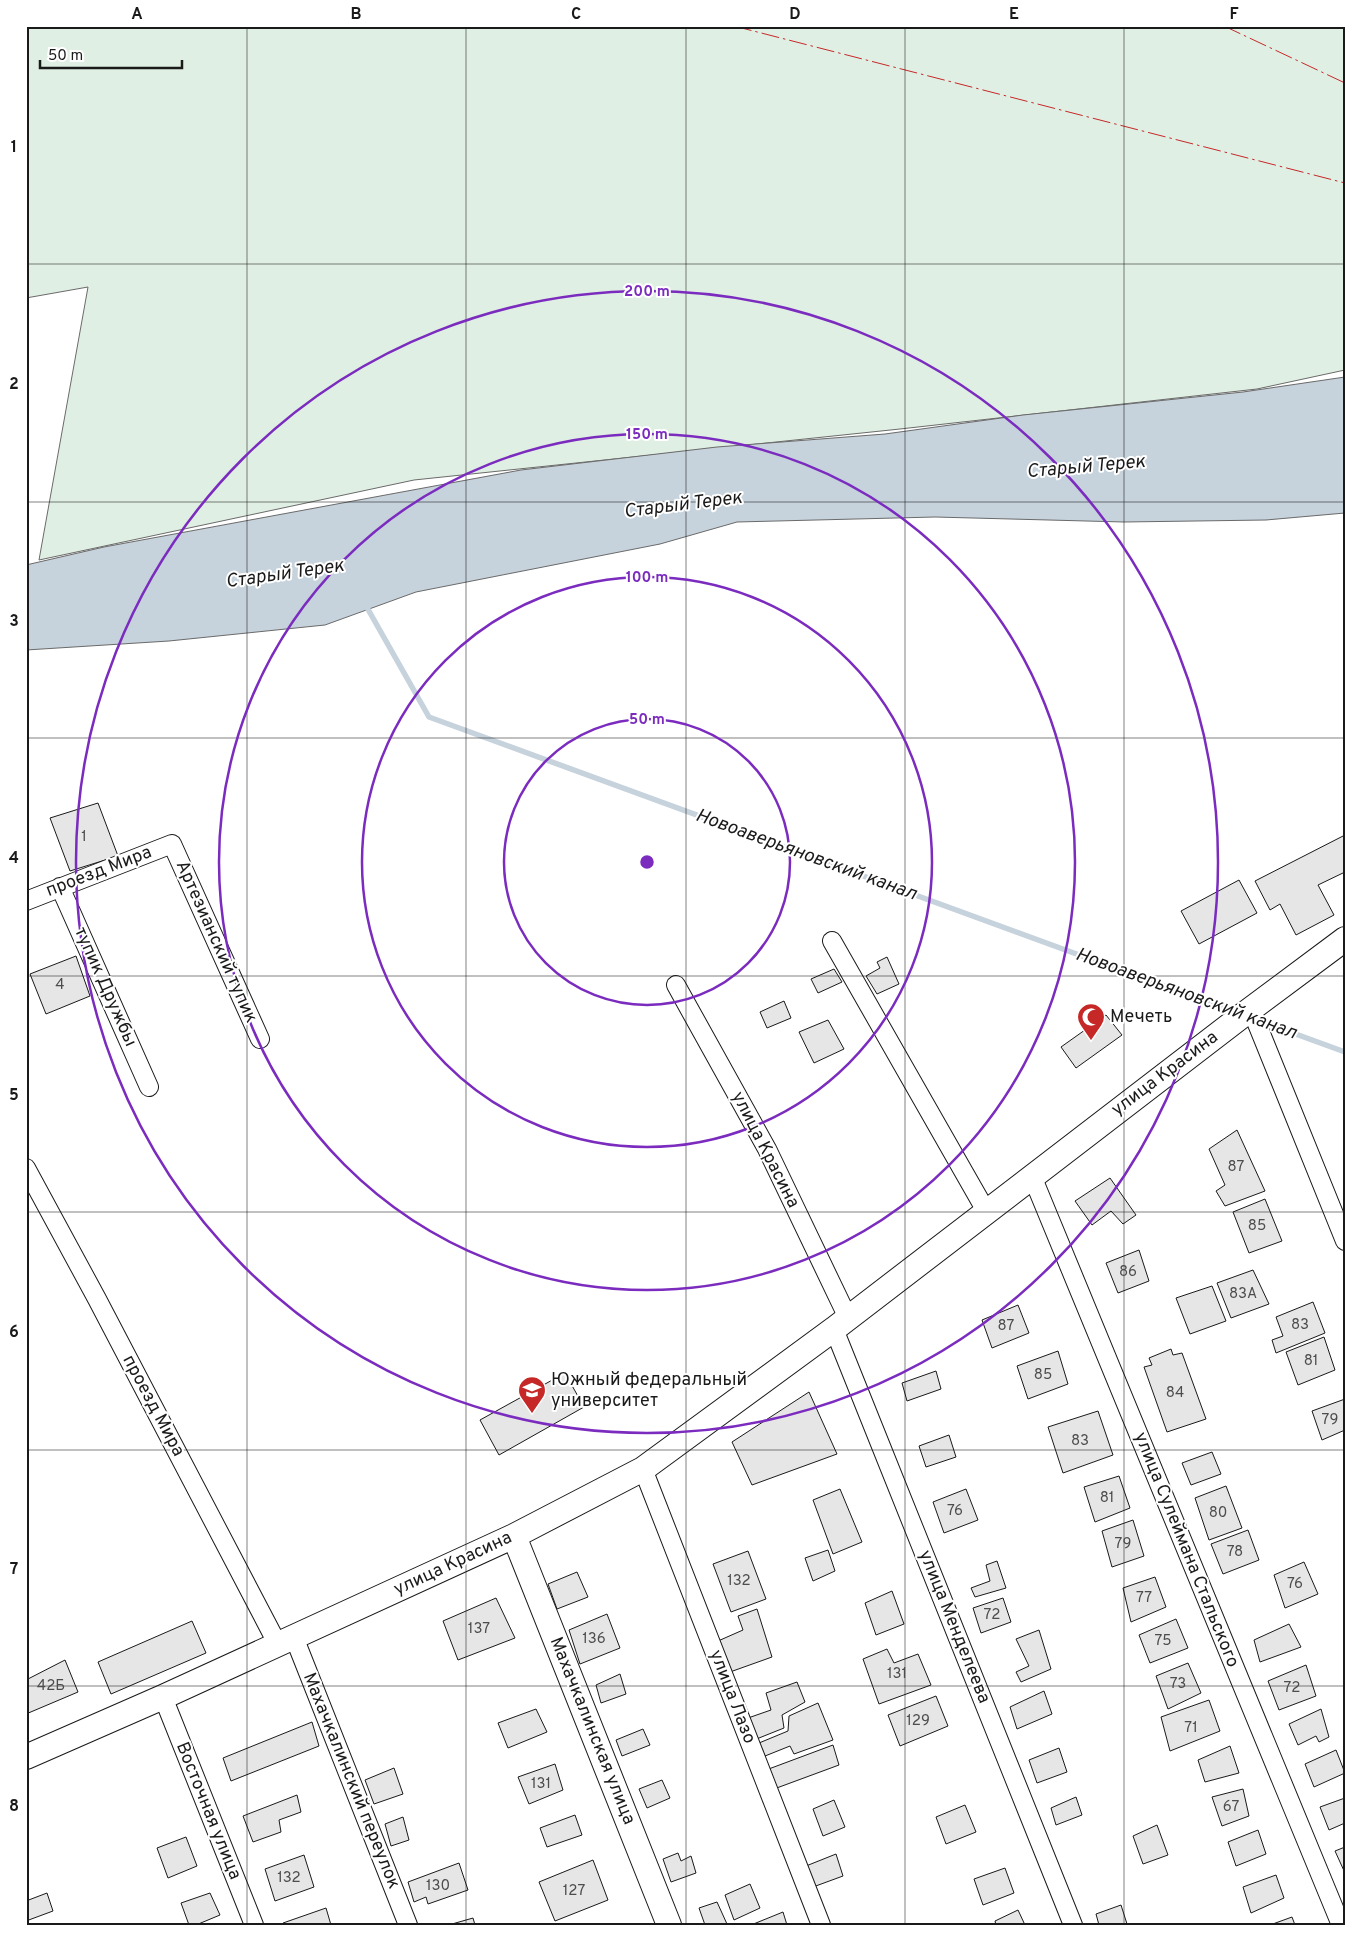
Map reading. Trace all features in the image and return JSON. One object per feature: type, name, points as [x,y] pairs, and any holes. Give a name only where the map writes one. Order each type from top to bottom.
[{"type":"street","name":"проезд Мира","points":[[26,901],[172,844]]},
{"type":"street","name":"Артезианский тупик","points":[[172,844],[260,1039]]},
{"type":"street","name":"тупик Дружбы","points":[[60,887],[149,1087]]},
{"type":"street","name":"улица Красина","points":[[26,1757],[163,1697],[514,1536],[643,1469],[841,1323],[1250,1009],[1345,939]]},
{"type":"street","points":[[832,941],[986,1211]]},
{"type":"street","name":"улица Красина","points":[[676,985],[767,1149],[841,1323]]},
{"type":"street","points":[[1250,1009],[1345,1241]]},
{"type":"street","name":"проезд Мира","points":[[26,1168],[286,1641]]},
{"type":"street","name":"улица Сулеймана Стальского","points":[[1032,1176],[1341,1925]]},
{"type":"street","name":"улица Менделеева","points":[[841,1323],[1073,1925]]},
{"type":"street","name":"улица Лазо","points":[[643,1469],[821,1925]]},
{"type":"street","name":"Махачкалинская улица","points":[[514,1536],[669,1925]]},
{"type":"street","name":"Махачкалинский переулок","points":[[286,1641],[408,1925]]},
{"type":"street","name":"Восточная улица","points":[[163,1697],[254,1925]]},
{"type":"green space","points":[[26,26],[1345,26],[1345,370],[1257,389],[414,480],[39,560],[88,287],[26,298]]},
{"type":"water","name":"Старый Терек","points":[[1345,377],[1345,513],[1266,520],[1124,522],[935,517],[737,522],[660,544],[416,592],[325,625],[169,641],[26,650],[26,565],[104,547],[521,470],[717,447],[885,434],[1023,415],[1243,392]]},
{"type":"building","points":[[98,803],[118,856],[70,871],[50,818]]},
{"type":"building","points":[[1345,835],[1345,872],[1318,885],[1334,915],[1296,935],[1280,904],[1270,910],[1255,881]]},
{"type":"building","points":[[1239,880],[1257,913],[1199,944],[1181,911]]},
{"type":"building","points":[[76,956],[90,996],[46,1014],[30,974]]},
{"type":"building","points":[[887,957],[899,984],[877,994],[866,976],[880,968],[877,962]]},
{"type":"building","points":[[834,969],[842,982],[818,993],[811,979]]},
{"type":"building","points":[[784,1001],[791,1018],[767,1028],[760,1012]]},
{"type":"building","name":"Мечеть","points":[[1106,1015],[1122,1035],[1076,1068],[1061,1047]]},
{"type":"building","points":[[828,1020],[844,1049],[814,1063],[799,1032]]},
{"type":"building","points":[[1237,1130],[1265,1191],[1225,1206],[1216,1191],[1225,1185],[1209,1149]]},
{"type":"building","points":[[1110,1178],[1136,1215],[1123,1224],[1111,1211],[1092,1225],[1075,1201]]},
{"type":"building","points":[[1265,1199],[1282,1241],[1249,1253],[1233,1212]]},
{"type":"building","points":[[1139,1250],[1149,1281],[1118,1293],[1106,1263]]},
{"type":"building","points":[[1253,1270],[1269,1304],[1231,1318],[1217,1283]]},
{"type":"building","points":[[1212,1286],[1226,1321],[1190,1334],[1176,1298]]},
{"type":"building","points":[[1313,1302],[1325,1333],[1276,1353],[1272,1340],[1283,1336],[1276,1317]]},
{"type":"building","points":[[1018,1305],[1029,1333],[992,1348],[982,1320]]},
{"type":"building","points":[[1324,1337],[1335,1370],[1298,1385],[1286,1352]]},
{"type":"building","points":[[1171,1349],[1173,1355],[1182,1353],[1206,1419],[1167,1432],[1144,1367],[1152,1365],[1149,1358]]},
{"type":"building","points":[[1058,1351],[1068,1384],[1028,1399],[1017,1366]]},
{"type":"building","points":[[936,1371],[941,1389],[907,1401],[902,1383]]},
{"type":"building","name":"Южный федеральный университет","points":[[565,1373],[584,1407],[499,1455],[480,1420]]},
{"type":"building","points":[[809,1392],[837,1454],[752,1485],[732,1442]]},
{"type":"building","points":[[1345,1399],[1345,1430],[1322,1440],[1312,1411]]},
{"type":"building","points":[[1098,1411],[1113,1455],[1063,1473],[1048,1427]]},
{"type":"building","points":[[949,1435],[956,1457],[926,1467],[919,1446]]},
{"type":"building","points":[[1212,1452],[1221,1474],[1191,1485],[1182,1463]]},
{"type":"building","points":[[1119,1476],[1130,1508],[1095,1522],[1084,1487]]},
{"type":"building","points":[[1226,1486],[1242,1528],[1209,1540],[1195,1498]]},
{"type":"building","points":[[840,1489],[862,1542],[833,1554],[813,1500]]},
{"type":"building","points":[[966,1489],[978,1520],[944,1533],[933,1502]]},
{"type":"building","points":[[1133,1520],[1144,1556],[1112,1567],[1102,1531]]},
{"type":"building","points":[[1248,1530],[1259,1560],[1223,1574],[1211,1544]]},
{"type":"building","points":[[828,1550],[835,1571],[813,1581],[805,1558]]},
{"type":"building","points":[[748,1551],[766,1599],[731,1612],[713,1564]]},
{"type":"building","points":[[997,1561],[1006,1588],[975,1597],[971,1588],[990,1581],[986,1565]]},
{"type":"building","points":[[1304,1562],[1318,1594],[1285,1608],[1274,1575]]},
{"type":"building","points":[[577,1572],[588,1597],[557,1609],[548,1584]]},
{"type":"building","points":[[1155,1577],[1166,1607],[1131,1622],[1123,1588]]},
{"type":"building","points":[[892,1591],[904,1624],[876,1635],[865,1603]]},
{"type":"building","points":[[496,1598],[515,1638],[458,1660],[443,1621]]},
{"type":"building","points":[[1003,1598],[1011,1622],[981,1633],[973,1608]]},
{"type":"building","points":[[757,1609],[772,1657],[730,1672],[718,1641],[743,1630],[738,1616]]},
{"type":"building","points":[[607,1614],[620,1648],[580,1664],[569,1630]]},
{"type":"building","points":[[1176,1619],[1188,1648],[1150,1663],[1139,1635]]},
{"type":"building","points":[[192,1621],[206,1653],[111,1694],[98,1662]]},
{"type":"building","points":[[1289,1624],[1301,1647],[1260,1662],[1254,1640]]},
{"type":"building","points":[[1039,1630],[1051,1669],[1021,1682],[1016,1672],[1029,1666],[1016,1639]]},
{"type":"building","points":[[887,1649],[894,1663],[918,1654],[931,1685],[879,1704],[863,1659]]},
{"type":"building","points":[[65,1660],[78,1692],[26,1714],[26,1680]]},
{"type":"building","points":[[1188,1663],[1201,1693],[1168,1709],[1156,1676]]},
{"type":"building","points":[[1306,1665],[1316,1696],[1279,1710],[1268,1681]]},
{"type":"building","points":[[620,1674],[626,1694],[601,1703],[596,1685]]},
{"type":"building","points":[[797,1682],[805,1702],[782,1715],[784,1728],[754,1740],[748,1718],[771,1710],[766,1693]]},
{"type":"building","points":[[1044,1691],[1052,1714],[1017,1729],[1010,1707]]},
{"type":"building","points":[[936,1696],[948,1726],[900,1746],[888,1715]]},
{"type":"building","points":[[1209,1700],[1220,1731],[1170,1751],[1161,1717]]},
{"type":"building","points":[[818,1703],[833,1740],[794,1754],[790,1746],[765,1756],[759,1743],[788,1731],[789,1716]]},
{"type":"building","points":[[536,1709],[547,1732],[508,1748],[498,1723]]},
{"type":"building","points":[[1321,1709],[1329,1737],[1319,1742],[1316,1736],[1298,1745],[1289,1724]]},
{"type":"building","points":[[312,1722],[319,1746],[231,1781],[223,1758]]},
{"type":"building","points":[[643,1729],[650,1745],[622,1756],[616,1740]]},
{"type":"building","points":[[833,1745],[839,1765],[774,1789],[766,1770]]},
{"type":"building","points":[[1230,1746],[1239,1773],[1205,1782],[1198,1760]]},
{"type":"building","points":[[1059,1748],[1067,1772],[1037,1783],[1029,1760]]},
{"type":"building","points":[[1336,1750],[1345,1773],[1314,1787],[1305,1764]]},
{"type":"building","points":[[555,1764],[563,1790],[529,1804],[518,1777]]},
{"type":"building","points":[[394,1768],[403,1794],[374,1804],[365,1780]]},
{"type":"building","points":[[662,1780],[670,1798],[647,1808],[639,1789]]},
{"type":"building","points":[[1243,1789],[1249,1816],[1222,1826],[1212,1797]]},
{"type":"building","points":[[297,1795],[301,1812],[279,1820],[281,1832],[253,1842],[243,1816]]},
{"type":"building","points":[[1076,1797],[1082,1815],[1056,1825],[1051,1808]]},
{"type":"building","points":[[1345,1798],[1345,1823],[1329,1830],[1320,1807]]},
{"type":"building","points":[[834,1800],[845,1827],[823,1836],[813,1809]]},
{"type":"building","points":[[965,1805],[976,1832],[946,1844],[936,1817]]},
{"type":"building","points":[[575,1815],[582,1835],[547,1847],[540,1828]]},
{"type":"building","points":[[403,1817],[409,1840],[391,1846],[385,1824]]},
{"type":"building","points":[[1157,1825],[1168,1855],[1143,1864],[1133,1836]]},
{"type":"building","points":[[1258,1830],[1266,1854],[1236,1866],[1228,1842]]},
{"type":"building","points":[[186,1837],[197,1866],[168,1878],[157,1848]]},
{"type":"building","points":[[1345,1847],[1345,1873],[1335,1851]]},
{"type":"building","points":[[678,1853],[681,1861],[691,1856],[696,1873],[671,1882],[663,1859]]},
{"type":"building","points":[[836,1854],[843,1876],[813,1887],[806,1866]]},
{"type":"building","points":[[304,1855],[314,1887],[275,1901],[265,1869]]},
{"type":"building","points":[[593,1860],[608,1900],[555,1921],[539,1882]]},
{"type":"building","points":[[459,1863],[468,1890],[428,1904],[426,1897],[414,1902],[408,1882]]},
{"type":"building","points":[[1005,1868],[1014,1893],[983,1905],[974,1879]]},
{"type":"building","points":[[1276,1875],[1284,1898],[1251,1913],[1243,1887]]},
{"type":"building","points":[[750,1884],[760,1908],[734,1920],[725,1895]]},
{"type":"building","points":[[47,1893],[53,1911],[26,1921],[26,1901]]},
{"type":"building","points":[[210,1893],[220,1915],[196,1925],[189,1925],[181,1903]]},
{"type":"building","points":[[717,1902],[727,1924],[705,1925],[699,1908]]},
{"type":"building","points":[[1121,1905],[1127,1924],[1099,1925],[1096,1914]]},
{"type":"building","points":[[326,1908],[331,1925],[283,1925],[283,1923]]},
{"type":"building","points":[[1018,1910],[1025,1925],[996,1925],[995,1921]]},
{"type":"building","points":[[783,1912],[787,1925],[751,1925]]},
{"type":"building","points":[[1292,1917],[1295,1925],[1270,1925]]},
{"type":"building","points":[[473,1918],[475,1925],[452,1924]]},
{"type":"waterway","name":"Новоаверьяновский канал","points":[[365,604],[429,717],[1235,1012]]},
{"type":"waterway","name":"Новоаверьяновский канал","points":[[1260,1021],[1345,1052]]},
{"type":"power","points":[[734,26],[1345,183]]},
{"type":"power","points":[[1224,26],[1345,83]]},
{"type":"place","name":"Мечеть","points":[[1091,1041]]},
{"type":"place","name":"Южный федеральный университет","points":[[532,1414]]}]
